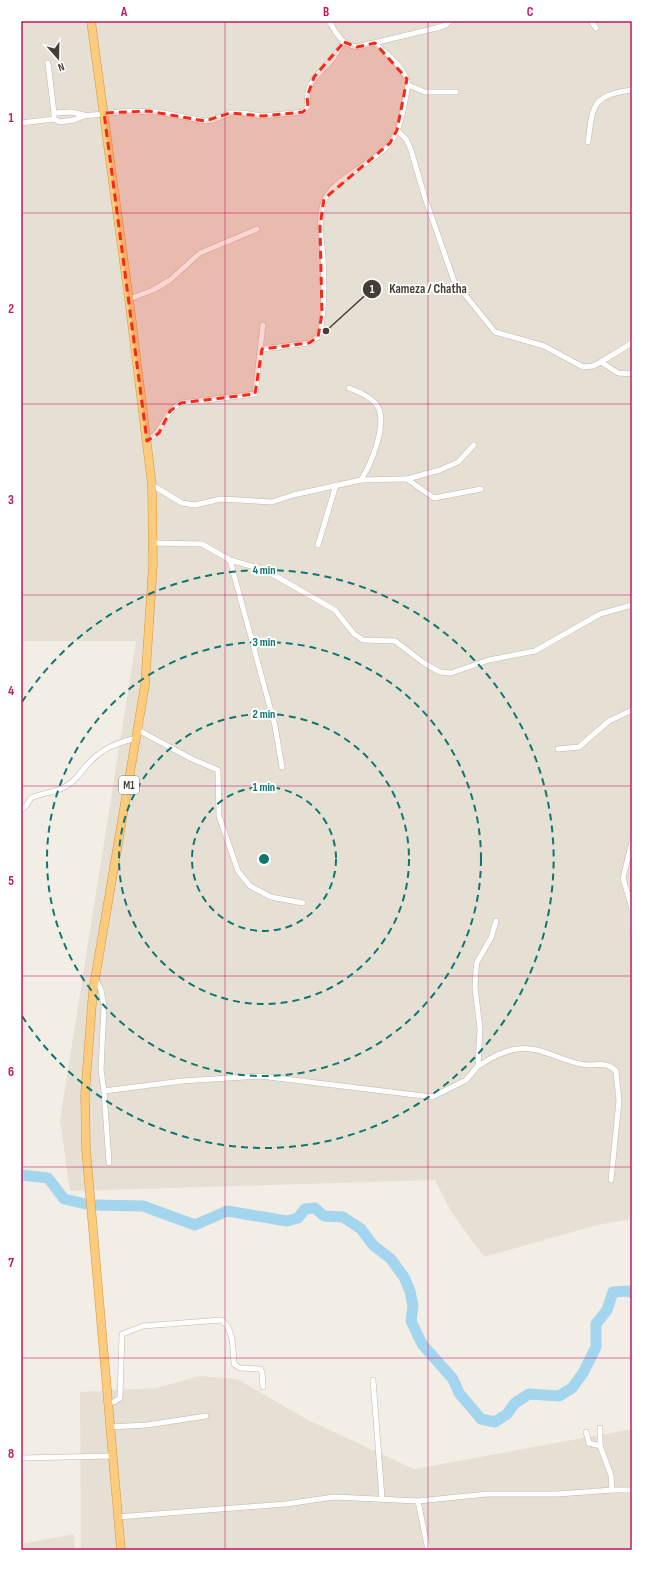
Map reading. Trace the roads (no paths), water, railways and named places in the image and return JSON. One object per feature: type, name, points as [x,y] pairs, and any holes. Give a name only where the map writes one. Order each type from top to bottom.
[{"type":"highway","name":"M1","points":[[91,21],[129,299],[152,485],[153,564],[145,685],[95,979],[88,1047],[85,1135],[109,1427],[121,1550]]},
{"type":"street","points":[[329,21],[344,42],[349,46],[357,47],[443,26],[450,21]]},
{"type":"street","points":[[590,21],[596,28]]},
{"type":"street","points":[[21,123],[54,119],[60,122],[104,113],[148,111],[205,122],[230,114],[242,113],[263,116],[303,112],[308,107],[306,97],[316,74],[330,61],[344,42]]},
{"type":"street","points":[[262,349],[309,343],[318,337],[322,314],[323,258],[320,226],[324,199],[343,180],[382,151],[390,143],[397,130],[408,85],[407,79],[402,70],[375,43]]},
{"type":"street","points":[[48,63],[54,119]]},
{"type":"street","points":[[408,85],[425,92],[456,92]]},
{"type":"street","points":[[588,142],[593,110],[600,99],[632,90]]},
{"type":"street","points":[[54,113],[71,112],[84,116]]},
{"type":"street","points":[[397,130],[406,139],[411,150],[424,195],[454,281],[495,332],[544,346],[583,367],[593,366],[632,343]]},
{"type":"street","points":[[129,299],[153,290],[170,280],[200,253],[257,229]]},
{"type":"street","points":[[147,441],[159,433],[170,412],[175,406],[181,403],[255,394],[262,349],[263,325]]},
{"type":"street","points":[[601,362],[618,373],[632,374]]},
{"type":"street","points":[[349,388],[367,396],[379,409],[380,419],[374,455],[361,480]]},
{"type":"street","points":[[152,485],[182,503],[195,505],[221,499],[272,502],[361,480],[407,479],[440,470],[458,462],[474,445]]},
{"type":"street","points":[[407,479],[434,498],[481,489]]},
{"type":"street","points":[[318,545],[336,485]]},
{"type":"street","points":[[153,543],[202,544],[230,560],[265,570],[324,602],[335,610],[354,634],[363,640],[395,641],[424,663],[440,672],[451,674],[489,660],[535,651],[595,616],[632,605]]},
{"type":"street","points":[[230,560],[275,726],[282,767]]},
{"type":"street","points":[[558,749],[579,747],[609,721],[632,710]]},
{"type":"street","points":[[21,810],[31,798],[51,793],[73,782],[92,760],[105,748],[137,734],[218,770],[219,816],[238,871],[250,886],[271,897],[303,903]]},
{"type":"street","points":[[632,842],[623,878],[632,909],[632,930]]},
{"type":"street","points":[[478,1066],[480,1028],[475,987],[476,969],[477,962],[491,938],[496,921]]},
{"type":"street","points":[[95,979],[101,990],[104,1006],[101,1070],[109,1163]]},
{"type":"street","points":[[104,1091],[182,1081],[260,1076],[432,1097],[466,1080],[478,1066],[504,1052],[518,1049],[535,1050],[571,1063],[610,1065],[616,1071],[619,1101],[611,1180]]},
{"type":"street","points":[[107,1402],[114,1402],[120,1398],[122,1334],[143,1326],[221,1320],[227,1324],[230,1331],[234,1364],[240,1368],[260,1369],[262,1372],[263,1387]]},
{"type":"street","points":[[373,1380],[382,1498]]},
{"type":"street","points":[[109,1427],[147,1425],[206,1416]]},
{"type":"street","points":[[600,1428],[600,1446],[611,1475],[612,1490]]},
{"type":"street","points":[[586,1432],[589,1443],[600,1446]]},
{"type":"street","points":[[21,1458],[112,1456]]},
{"type":"street","points":[[117,1518],[286,1504],[334,1497],[382,1498],[418,1501],[487,1494],[558,1494],[632,1490]]},
{"type":"street","points":[[418,1501],[428,1550]]},
{"type":"waterway","points":[[21,1175],[48,1178],[64,1199],[86,1204]]},
{"type":"waterway","points":[[95,1205],[143,1206],[195,1225],[227,1211],[287,1221],[298,1218],[305,1209],[315,1208],[324,1216],[343,1217],[361,1229],[373,1245],[391,1259],[404,1277],[410,1291],[413,1306],[411,1321],[422,1344],[453,1379],[459,1393],[481,1419],[495,1422],[507,1414],[515,1403],[529,1394],[559,1396],[572,1388],[583,1373],[596,1347],[596,1324],[607,1310],[613,1292],[629,1291],[632,1293]]},
{"type":"place","name":"Kameza / Chatha","points":[[326,331]]}]
